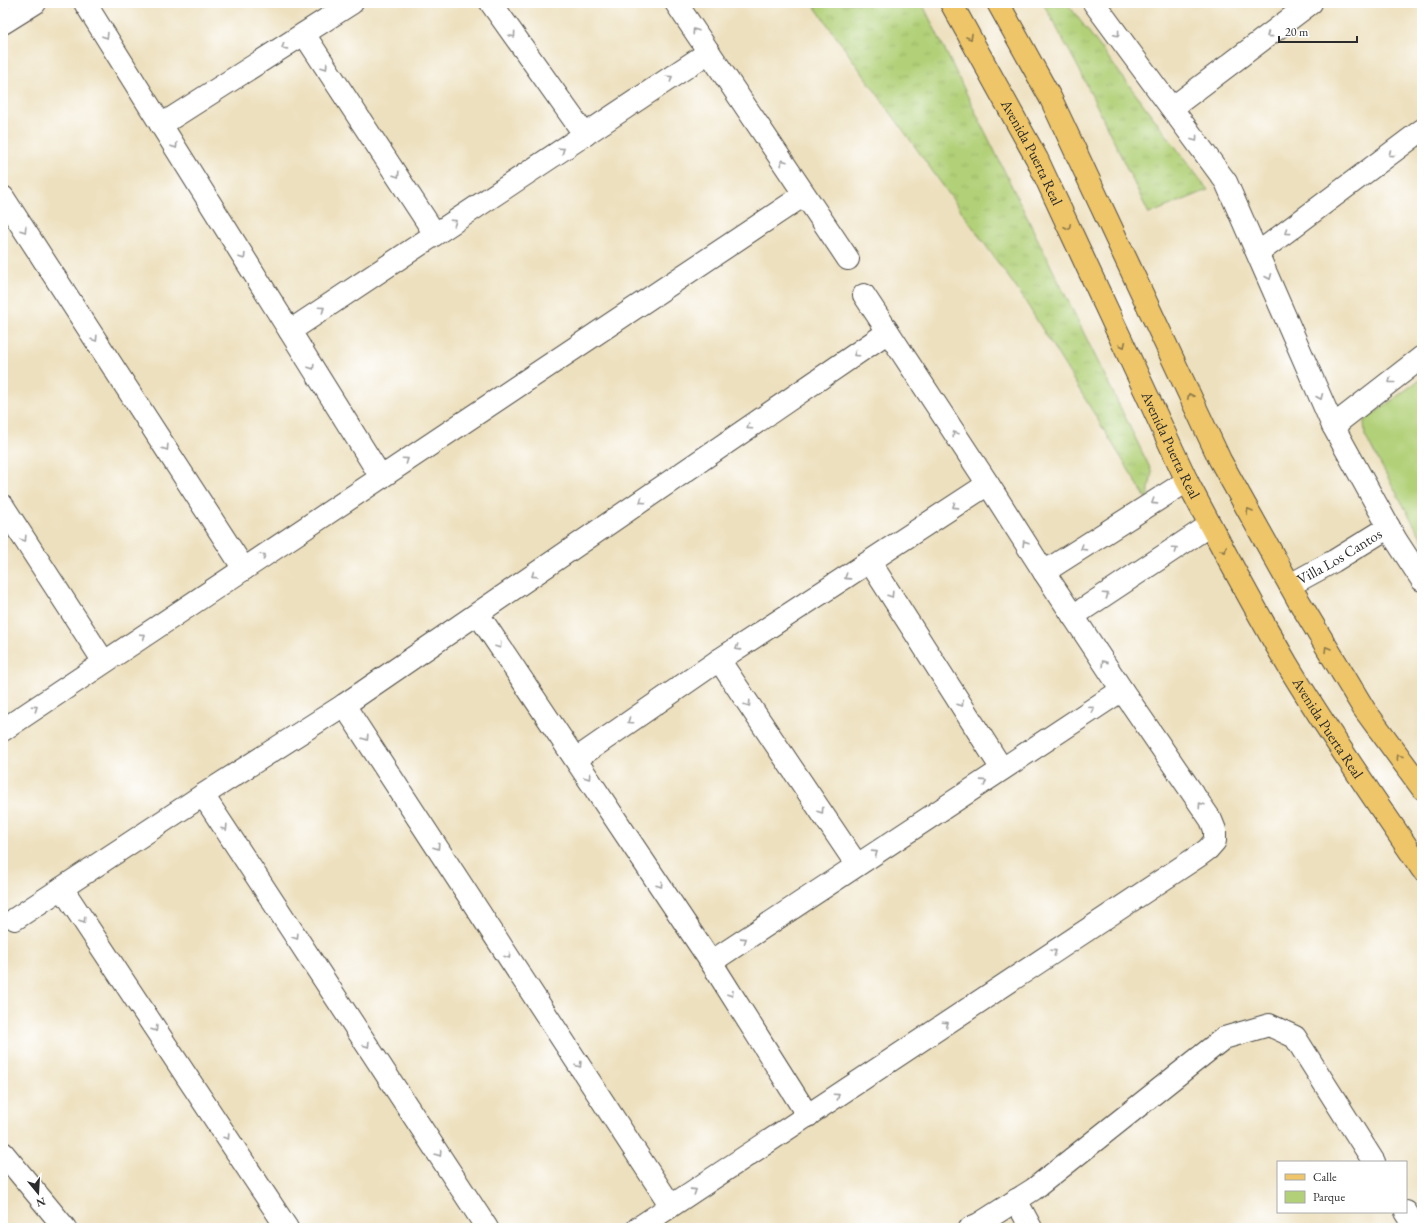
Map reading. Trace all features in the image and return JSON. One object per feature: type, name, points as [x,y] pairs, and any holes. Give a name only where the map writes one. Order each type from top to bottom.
[{"type":"main road","name":"Avenida Puerta Real","points":[[951,3],[1037,159],[1186,481],[1287,664],[1362,781],[1422,869]]},
{"type":"main road","points":[[998,3],[1051,99],[1220,460],[1293,591],[1364,709],[1422,788]]},
{"type":"street","points":[[3,23],[35,3]]},
{"type":"street","points":[[85,3],[381,477]]},
{"type":"street","points":[[161,125],[352,3]]},
{"type":"street","points":[[491,3],[585,135]]},
{"type":"street","points":[[676,3],[848,259]]},
{"type":"street","points":[[1094,3],[1226,182],[1333,426],[1393,534],[1422,580]]},
{"type":"street","points":[[1172,108],[1311,3]]},
{"type":"street","points":[[304,34],[435,234]]},
{"type":"street","points":[[290,331],[709,52]]},
{"type":"street","points":[[1258,253],[1422,130]]},
{"type":"street","points":[[3,730],[804,195]]},
{"type":"street","points":[[3,197],[244,568]]},
{"type":"street","points":[[638,1228],[1200,855],[1215,841],[1215,830],[1211,820],[1073,616],[864,295]]},
{"type":"street","points":[[15,919],[203,795],[344,705],[888,332]]},
{"type":"street","points":[[1333,426],[1422,357]]},
{"type":"street","points":[[1044,572],[1186,481]]},
{"type":"street","points":[[576,759],[719,660],[988,484]]},
{"type":"street","points":[[3,506],[104,662]]},
{"type":"street","points":[[1073,616],[1210,525]]},
{"type":"street","name":"Villa Los Cantos","points":[[1293,591],[1393,534]]},
{"type":"street","points":[[870,562],[1002,770]]},
{"type":"street","points":[[478,614],[711,962],[808,1116]]},
{"type":"street","points":[[719,660],[857,865]]},
{"type":"street","points":[[711,962],[1122,690]]},
{"type":"street","points":[[344,705],[671,1206]]},
{"type":"street","points":[[203,795],[487,1228]]},
{"type":"street","points":[[62,888],[287,1228]]},
{"type":"street","points":[[977,1227],[1040,1185],[1224,1038],[1269,1025],[1294,1037],[1373,1161]]},
{"type":"street","points":[[3,1153],[65,1228]]},
{"type":"street","points":[[1016,1200],[1031,1228]]},
{"type":"street","points":[[1407,1213],[1413,1223],[1412,1228]]},
{"type":"green space","points":[[812,3],[922,3],[1152,472],[1147,500],[1022,296]]},
{"type":"green space","points":[[1043,3],[1067,3],[1208,190],[1149,214],[1078,67]]},
{"type":"green space","points":[[1422,378],[1422,539],[1365,436],[1364,421]]}]
